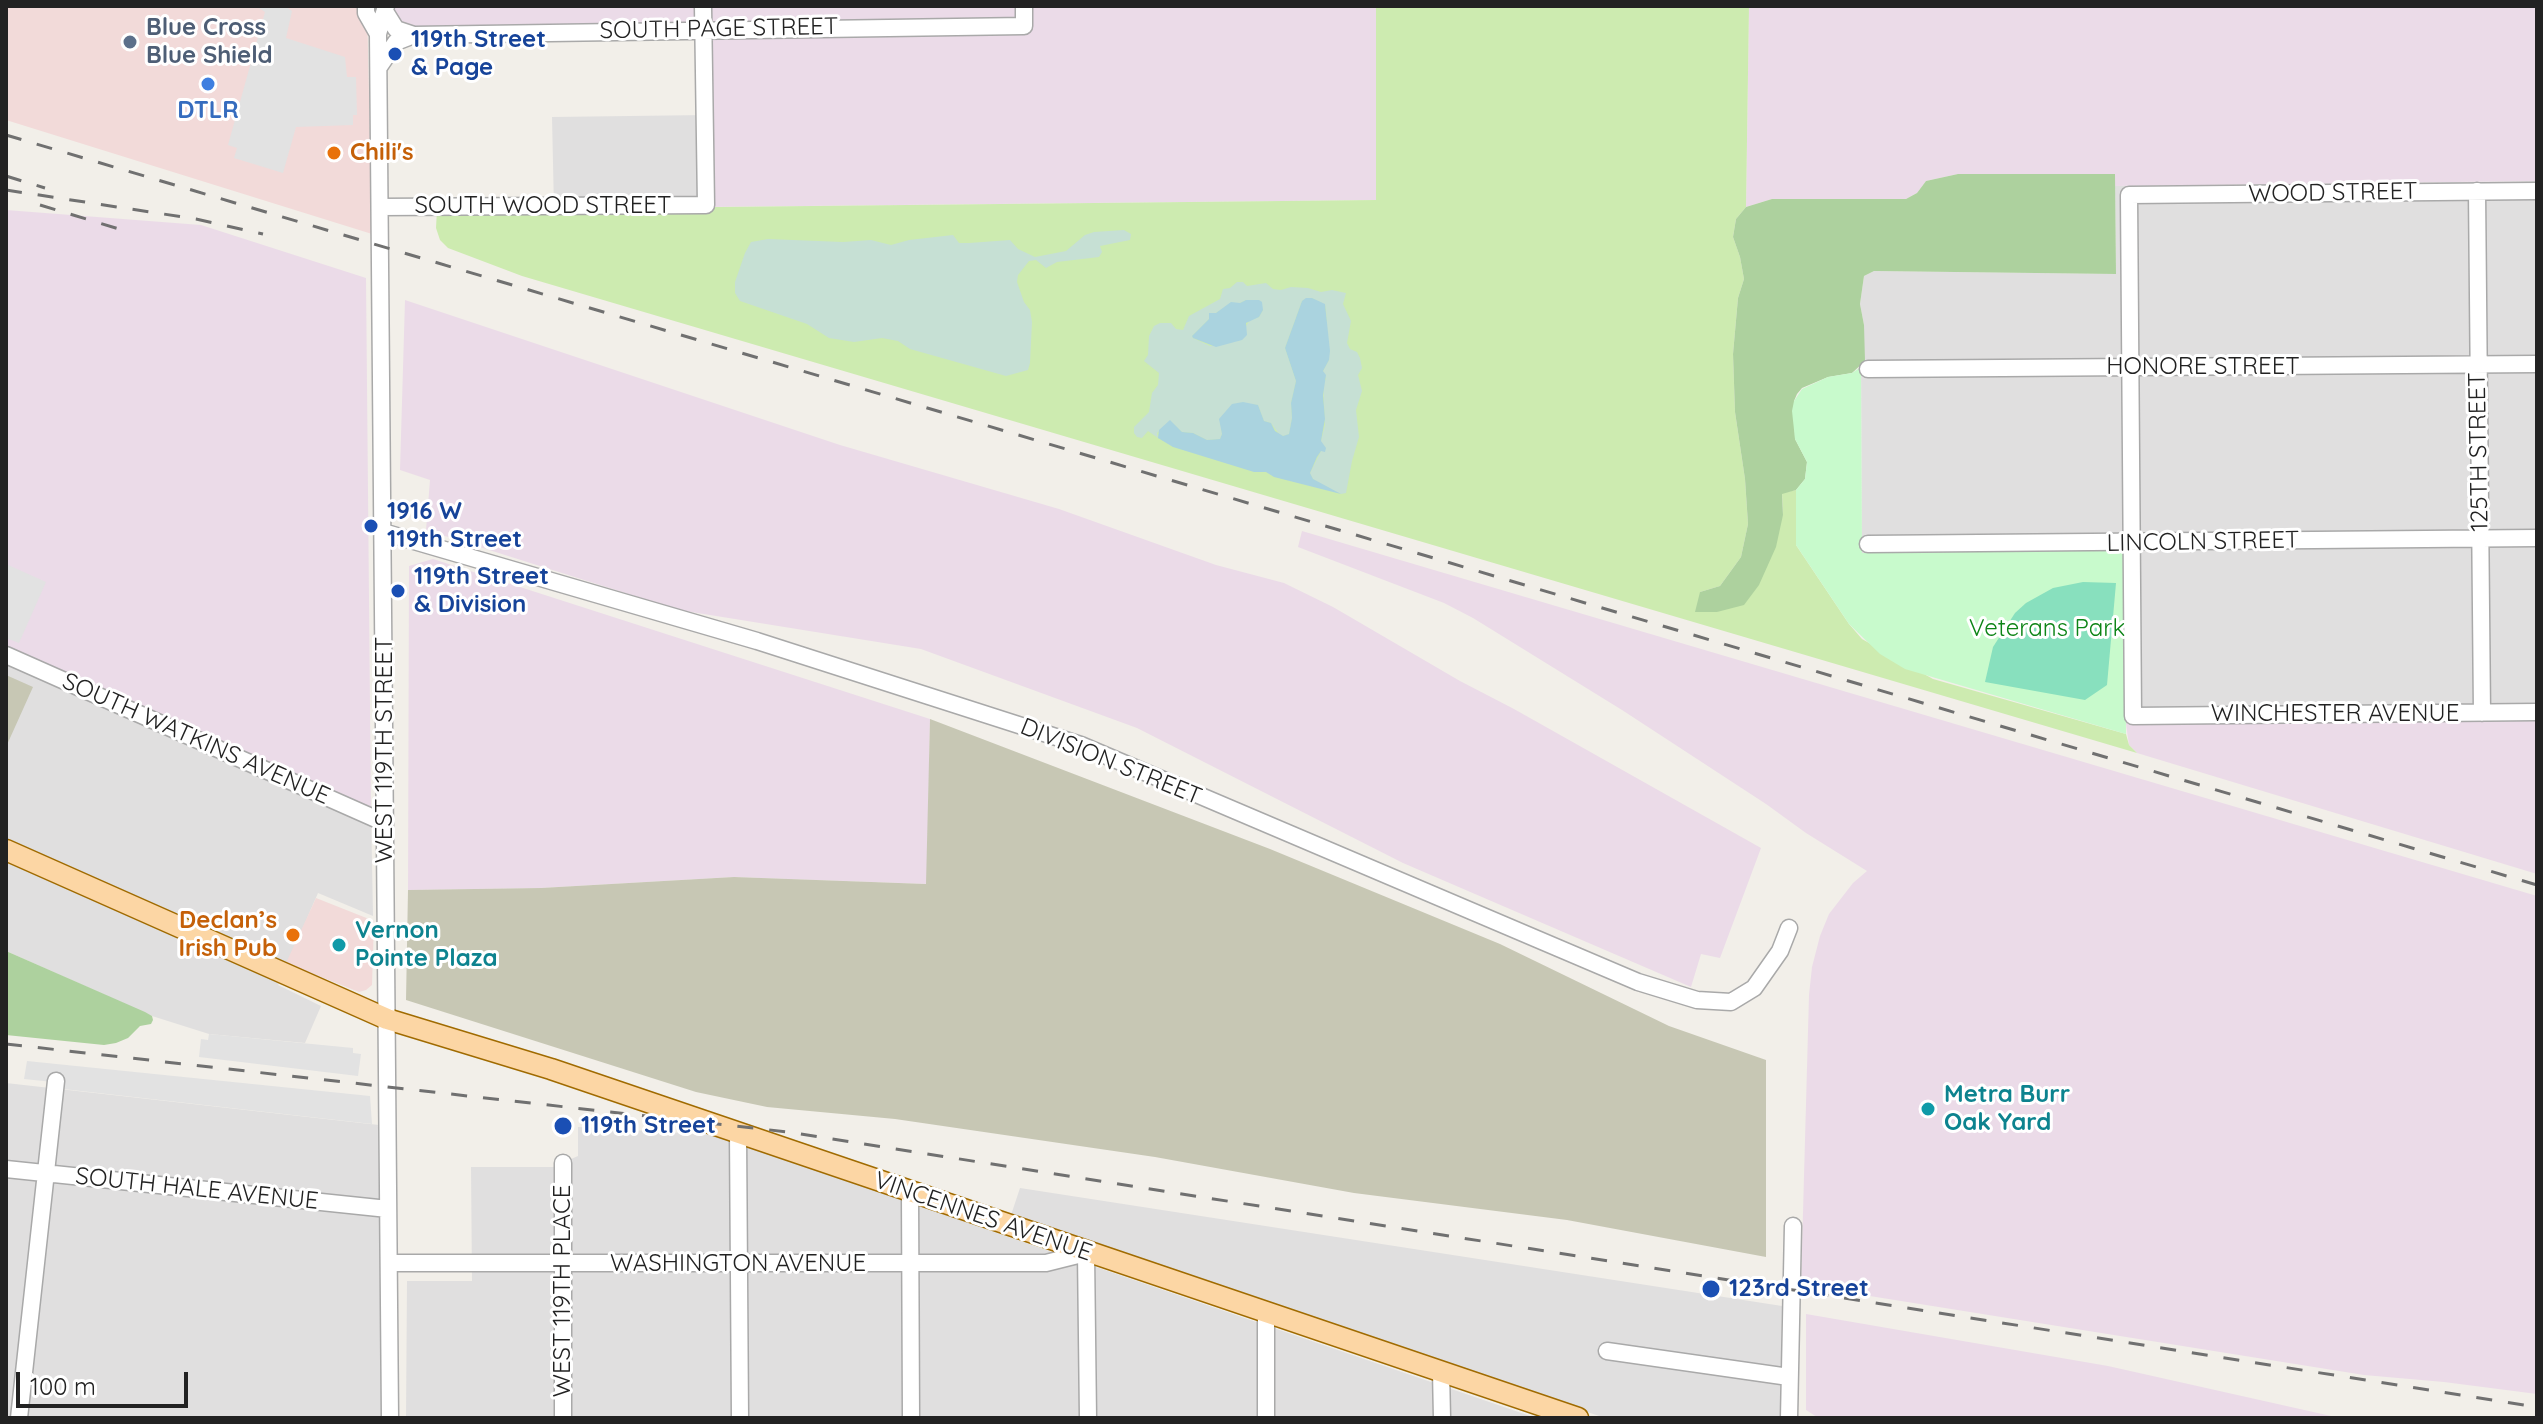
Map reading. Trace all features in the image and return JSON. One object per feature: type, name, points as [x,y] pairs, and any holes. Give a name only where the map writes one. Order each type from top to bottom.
[{"type":"main road","name":"VINCENNES AVENUE","points":[[6,850],[387,1019],[538,1065],[1578,1418]]},
{"type":"street","name":"WEST 119TH STREET","points":[[366,6],[366,13],[378,34]]},
{"type":"street","points":[[703,6],[704,29]]},
{"type":"street","name":"SOUTH PAGE STREET","points":[[414,35],[1024,26],[1024,6]]},
{"type":"street","name":"WEST 119TH STREET","points":[[386,9],[378,34],[390,1418]]},
{"type":"street","points":[[386,9],[396,29],[414,35]]},
{"type":"street","name":"SOUTH WOOD STREET","points":[[380,207],[706,205],[704,29]]},
{"type":"street","points":[[379,67],[396,42],[414,35]]},
{"type":"street","name":"125TH STREET","points":[[2477,191],[2482,713]]},
{"type":"street","name":"WOOD STREET","points":[[2130,368],[2129,195],[2537,191]]},
{"type":"street","name":"HONORE STREET","points":[[1868,369],[2537,364]]},
{"type":"street","points":[[2130,368],[2132,543]]},
{"type":"street","name":"DIVISION STREET","points":[[383,532],[757,641],[1081,745],[1638,982],[1697,1000],[1731,1002],[1754,988],[1780,951],[1789,928]]},
{"type":"street","name":"LINCOLN STREET","points":[[1868,544],[2537,538]]},
{"type":"street","name":"WINCHESTER AVENUE","points":[[2132,543],[2133,716],[2537,712]]},
{"type":"street","name":"SOUTH WATKINS AVENUE","points":[[6,655],[385,823]]},
{"type":"street","points":[[19,1418],[56,1081]]},
{"type":"street","points":[[738,1133],[740,1418]]},
{"type":"street","name":"WEST 119TH PLACE","points":[[563,1163],[563,1418]]},
{"type":"street","name":"SOUTH HALE AVENUE","points":[[6,1169],[388,1209]]},
{"type":"street","points":[[910,1193],[911,1418]]},
{"type":"street","points":[[1789,1418],[1793,1226]]},
{"type":"street","points":[[1086,1253],[1088,1418]]},
{"type":"street","name":"WASHINGTON AVENUE","points":[[389,1263],[1046,1263],[1086,1253]]},
{"type":"street","points":[[1266,1313],[1266,1418]]},
{"type":"street","points":[[1607,1351],[1789,1377]]},
{"type":"street","points":[[1441,1371],[1442,1418]]},
{"type":"shaded area","points":[[6,6],[367,6],[372,234],[6,120]]},
{"type":"shaded area","points":[[256,6],[285,6],[292,11],[286,38],[345,57],[347,77],[356,77],[357,115],[353,115],[353,125],[296,127],[283,173],[234,158],[237,148],[228,145],[265,12]]},
{"type":"shaded area","points":[[394,6],[1376,6],[1377,200],[708,207],[707,26],[394,31]]},
{"type":"shaded area","points":[[1749,6],[2537,6],[2537,181],[2115,186],[2115,174],[1958,174],[1926,181],[1917,193],[1906,199],[1772,199],[1746,207]]},
{"type":"shaded area","points":[[707,115],[708,207],[554,209],[552,117]]},
{"type":"shaded area","points":[[2537,181],[2537,721],[2126,724],[2124,550],[1862,553],[1861,367],[1864,325],[1860,304],[1864,276],[1874,271],[2116,274],[2115,186]]},
{"type":"shaded area","points":[[6,210],[201,225],[366,278],[371,811],[6,650]]},
{"type":"shaded area","points":[[1124,230],[1131,234],[1130,240],[1100,246],[1102,252],[1099,257],[1057,262],[1046,268],[1036,260],[1029,261],[1018,275],[1017,282],[1032,322],[1030,363],[1028,370],[1006,376],[910,349],[898,341],[882,338],[854,342],[829,338],[807,324],[740,301],[735,293],[735,282],[751,242],[768,239],[871,240],[891,245],[953,235],[959,243],[1010,240],[1018,249],[1035,257],[1066,251],[1085,235],[1094,232]]},
{"type":"shaded area","points":[[1237,282],[1243,282],[1247,286],[1266,283],[1273,289],[1281,290],[1291,287],[1346,293],[1343,304],[1351,321],[1347,343],[1360,358],[1362,368],[1358,375],[1362,391],[1356,410],[1359,437],[1346,493],[1341,494],[1321,484],[1310,473],[1321,451],[1325,425],[1323,383],[1326,379],[1323,371],[1329,360],[1325,305],[1312,298],[1302,301],[1285,348],[1296,381],[1289,434],[1279,434],[1271,423],[1264,421],[1258,405],[1248,404],[1220,419],[1220,439],[1207,440],[1193,433],[1182,432],[1170,421],[1157,433],[1158,438],[1148,431],[1142,438],[1134,433],[1134,427],[1149,412],[1152,393],[1158,385],[1159,373],[1144,361],[1154,326],[1171,323],[1176,329],[1183,330],[1189,316],[1220,299],[1223,289]],"holes":[[[1246,300],[1263,310],[1259,317],[1250,320],[1222,344],[1210,346],[1192,336],[1209,319],[1209,313],[1216,313],[1231,303]]]},
{"type":"shaded area","points":[[405,300],[840,445],[1059,509],[1216,565],[1284,583],[1333,607],[1761,848],[1720,958],[1701,954],[1691,987],[1403,863],[1137,728],[921,649],[679,610],[426,530],[430,480],[400,470]]},
{"type":"shaded area","points":[[1302,531],[2537,896],[2537,1394],[2364,1375],[1801,1285],[1812,967],[1829,914],[1853,883],[1867,871],[1622,710],[1473,618],[1444,603],[1298,547]]},
{"type":"shaded area","points":[[433,559],[930,719],[927,884],[734,877],[541,888],[408,890],[409,566]]},
{"type":"shaded area","points":[[6,564],[46,582],[19,643],[6,638]]},
{"type":"shaded area","points":[[6,650],[371,811],[373,916],[318,893],[278,985],[321,1006],[305,1043],[209,1034],[152,1016],[6,951]]},
{"type":"shaded area","points":[[6,675],[33,687],[6,747]]},
{"type":"shaded area","points":[[930,719],[1270,849],[1500,944],[1669,1026],[1766,1060],[1766,1257],[1567,1220],[1354,1193],[1155,1157],[895,1119],[767,1107],[696,1092],[406,1000],[408,890],[541,888],[734,877],[926,884]]},
{"type":"shaded area","points":[[2537,721],[2537,874],[2137,753],[2129,745],[2126,724]]},
{"type":"shaded area","name":"Vernon Pointe Plaza","points":[[316,898],[374,921],[372,985],[366,990],[359,992],[286,963]]},
{"type":"shaded area","points":[[209,1034],[353,1048],[353,1053],[361,1054],[358,1076],[199,1057],[201,1039],[208,1040]]},
{"type":"shaded area","points":[[27,1061],[370,1096],[372,1124],[63,1089],[63,1083],[24,1079]]},
{"type":"shaded area","points":[[6,1083],[379,1125],[382,1418],[6,1418]]},
{"type":"shaded area","points":[[578,1127],[718,1135],[1536,1418],[406,1418],[407,1281],[472,1281],[471,1167],[553,1167],[578,1156]]},
{"type":"shaded area","points":[[1020,1188],[1782,1306],[1780,1418],[1605,1418],[1011,1215]]},
{"type":"shaded area","points":[[1806,1314],[2108,1366],[2340,1418],[1817,1417],[1806,1410]]},
{"type":"green space","points":[[1376,6],[1749,6],[1746,207],[1736,219],[1733,237],[1744,279],[1738,298],[1733,354],[1735,412],[1748,524],[1741,557],[1720,586],[1700,592],[1717,612],[1783,515],[1782,493],[1796,490],[1796,545],[1862,639],[1933,679],[2126,734],[2129,745],[2137,753],[522,276],[448,248],[440,240],[436,228],[437,210],[1376,200]]},
{"type":"green space","points":[[1958,174],[2115,174],[2116,274],[1874,271],[1864,276],[1860,304],[1865,361],[1852,373],[1828,377],[1802,388],[1797,394],[1794,401],[1795,439],[1807,462],[1805,479],[1796,490],[1782,494],[1783,515],[1776,547],[1759,585],[1744,605],[1717,612],[1695,612],[1700,592],[1720,586],[1741,557],[1748,524],[1735,412],[1733,354],[1738,298],[1744,279],[1733,237],[1736,219],[1746,207],[1772,199],[1906,199],[1917,193],[1926,181]]},
{"type":"green space","name":"Veterans Park","points":[[1861,367],[1862,553],[2125,550],[2126,734],[1905,669],[1880,654],[1849,624],[1796,545],[1796,490],[1805,479],[1807,462],[1795,439],[1792,411],[1802,389],[1828,377],[1852,373]]},
{"type":"green space","points":[[2083,582],[2116,583],[2107,685],[2085,700],[1985,682],[1993,647],[2015,613],[2053,588]]},
{"type":"green space","points":[[6,951],[145,1012],[153,1020],[151,1024],[140,1026],[128,1038],[104,1045],[6,1035]]},
{"type":"water","points":[[1306,298],[1325,304],[1330,351],[1323,371],[1326,375],[1323,395],[1325,419],[1321,441],[1326,448],[1317,457],[1310,473],[1313,479],[1341,494],[1274,477],[1266,472],[1254,472],[1173,447],[1158,438],[1159,430],[1170,420],[1182,432],[1193,433],[1207,440],[1220,439],[1219,419],[1232,404],[1243,402],[1258,405],[1264,421],[1271,423],[1275,431],[1283,436],[1289,434],[1296,381],[1285,348],[1302,301]]},
{"type":"water","points":[[1259,300],[1263,310],[1259,317],[1246,323],[1247,335],[1242,340],[1216,347],[1193,338],[1209,319],[1209,313],[1216,313],[1231,302]]},
{"type":"railway","points":[[6,135],[2537,885]]},
{"type":"railway","points":[[6,176],[45,188]]},
{"type":"railway","points":[[6,190],[196,219],[263,234]]},
{"type":"railway","points":[[40,205],[129,232]]},
{"type":"railway","points":[[6,1044],[788,1132],[2537,1407]]},
{"type":"place","name":"Blue Cross Blue Shield","points":[[130,42]]},
{"type":"place","name":"119th Street & Page","points":[[395,54]]},
{"type":"place","name":"DTLR","points":[[208,84]]},
{"type":"place","name":"Chili's","points":[[334,153]]},
{"type":"place","name":"1916 W 119th Street","points":[[371,526]]},
{"type":"place","name":"119th Street & Division","points":[[398,591]]},
{"type":"place","name":"Declan’s Irish Pub","points":[[293,935]]},
{"type":"place","name":"Vernon Pointe Plaza","points":[[339,945]]},
{"type":"place","name":"Metra Burr Oak Yard","points":[[1928,1109]]},
{"type":"place","name":"119th Street","points":[[563,1126]]},
{"type":"place","name":"123rd Street","points":[[1711,1289]]}]
